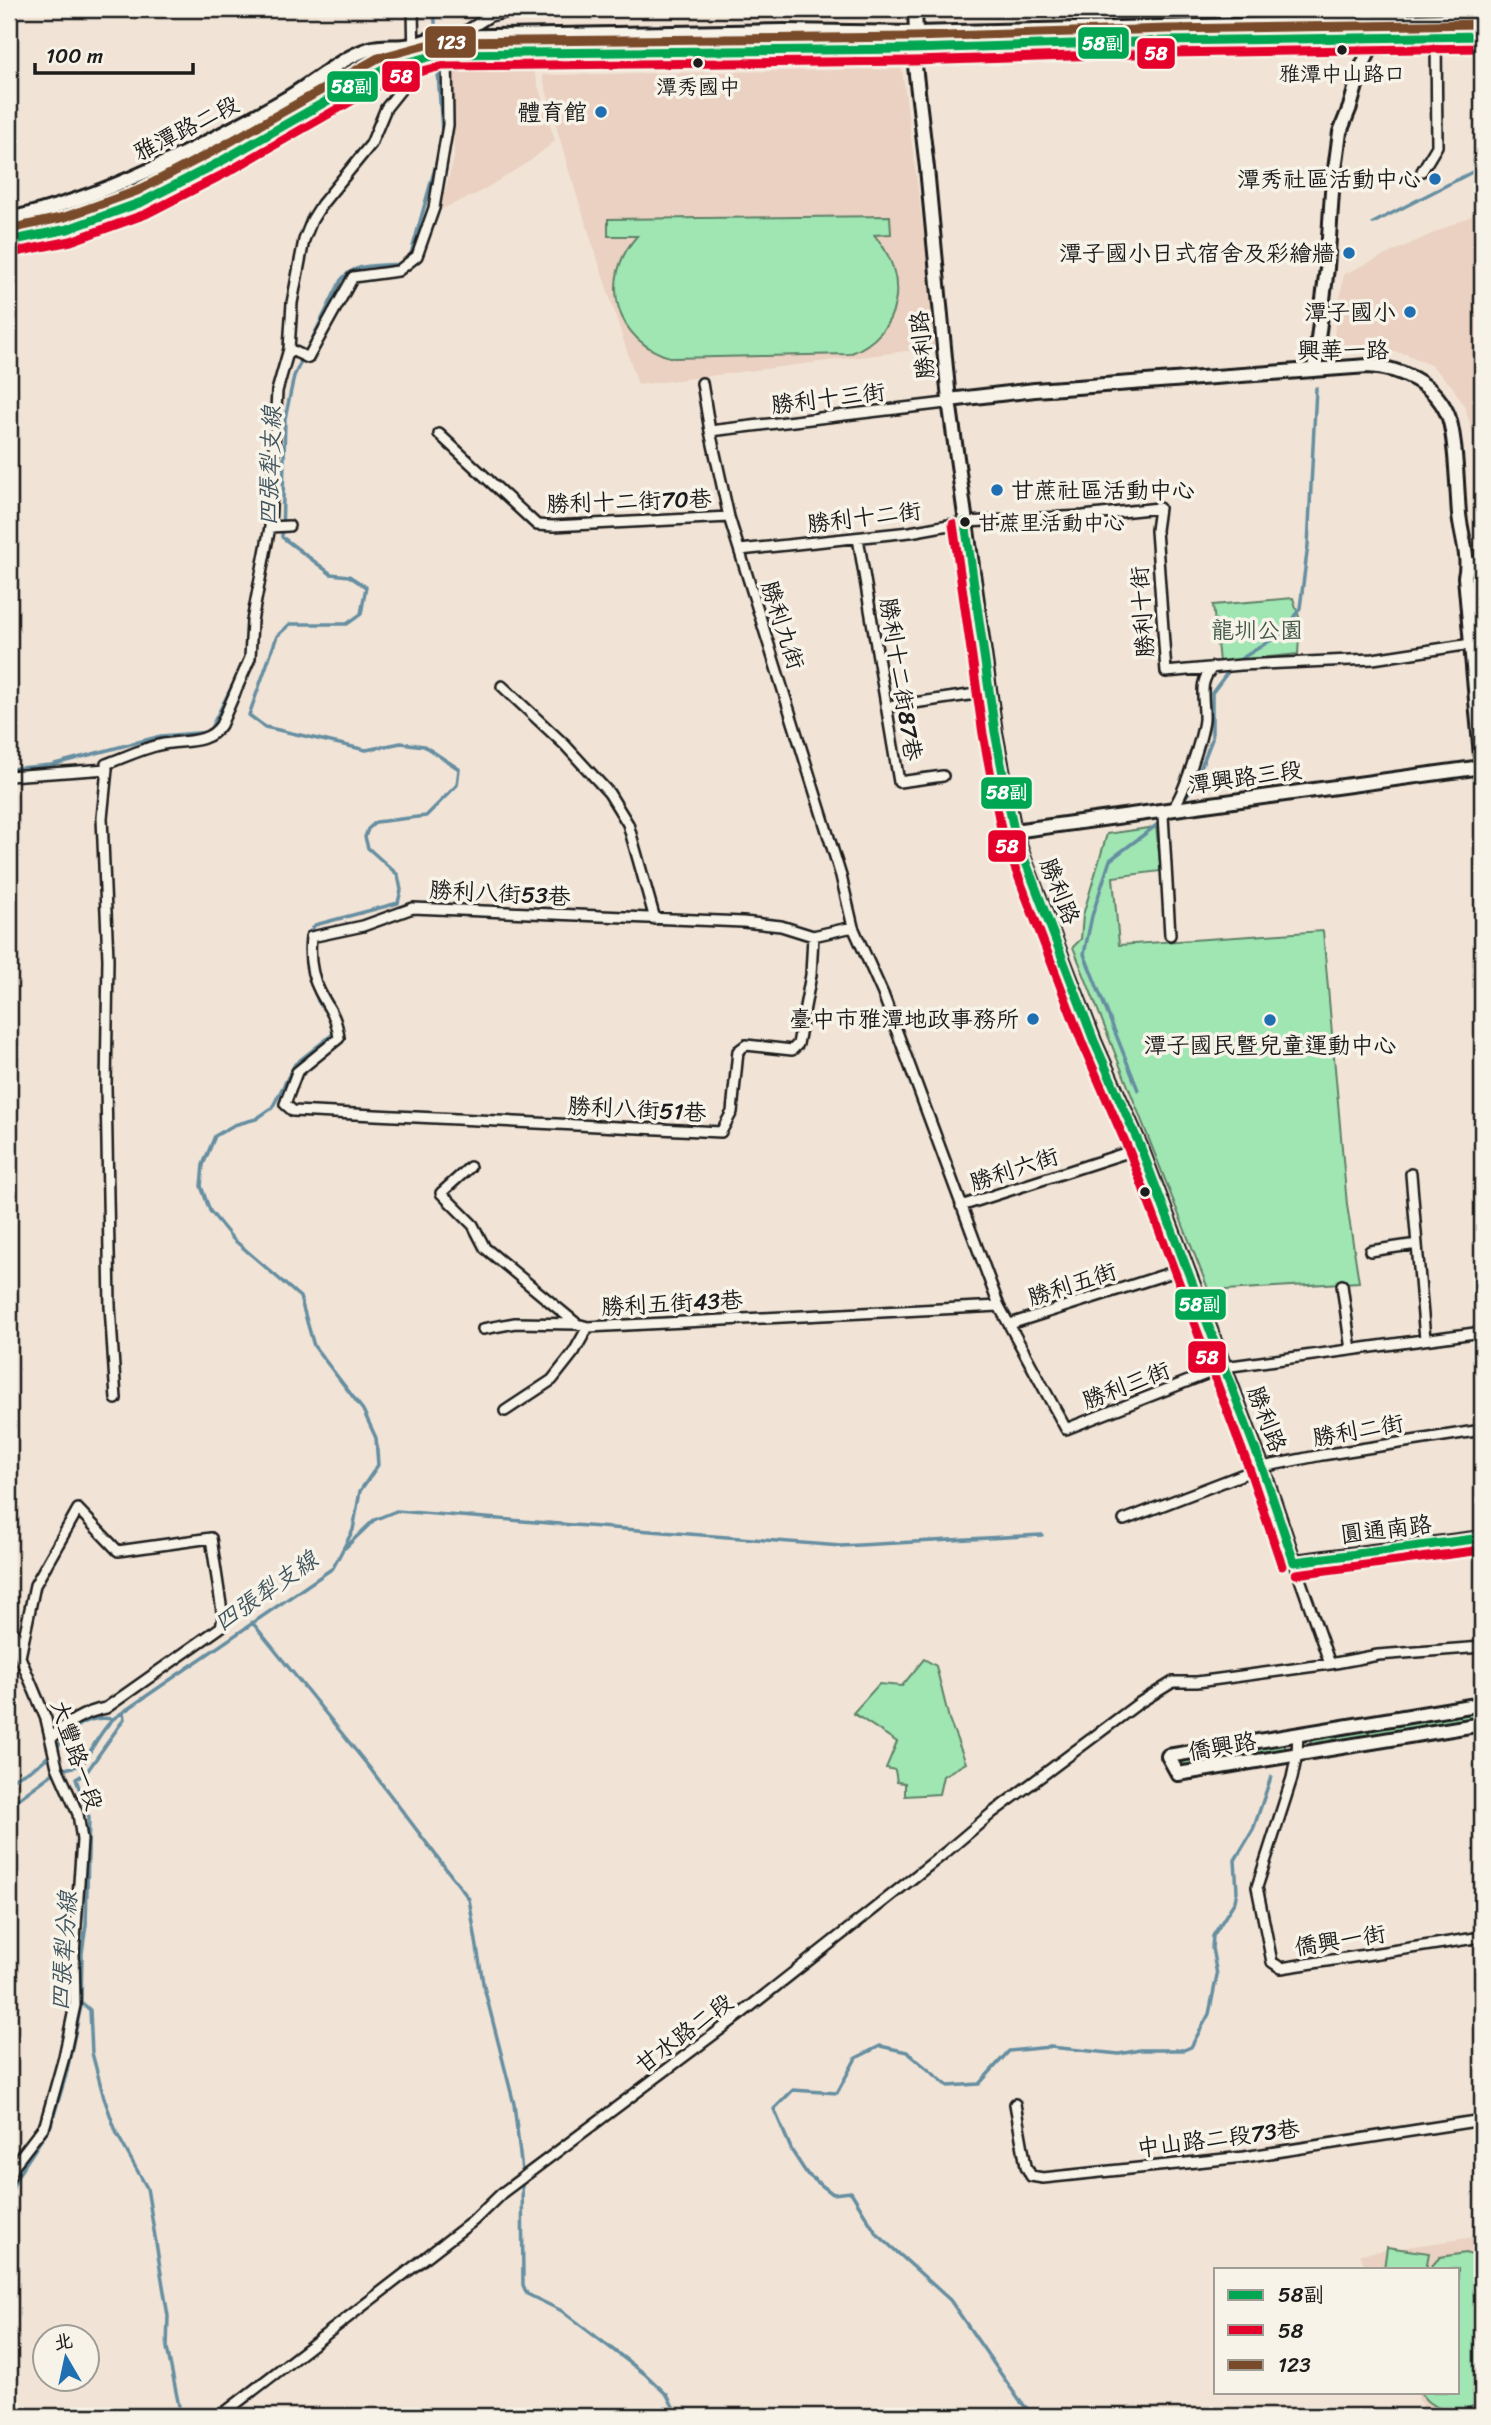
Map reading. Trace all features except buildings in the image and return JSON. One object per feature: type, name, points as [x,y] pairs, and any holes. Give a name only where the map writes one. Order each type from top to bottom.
[{"type":"street","points":[[116,1399],[110,1306],[106,1087],[108,959],[102,818],[106,764],[159,744],[202,739],[215,734],[250,658],[252,621],[270,527],[277,391],[289,349],[292,303],[304,240],[312,220],[371,144],[380,128],[386,108],[410,78],[417,43],[413,9]]},
{"type":"street","points":[[460,35],[490,16],[525,9]]},
{"type":"street","name":"勝利路","points":[[915,9],[916,33],[912,49],[927,168],[949,400],[995,732],[1014,831],[1094,1041],[1140,1148],[1262,1467],[1330,1664]]},
{"type":"street","points":[[1314,370],[1340,132],[1362,68],[1376,38],[1369,14]]},
{"type":"street","name":"雅潭路二段","points":[[9,219],[52,209],[165,163],[211,141],[304,89],[345,61],[370,49],[417,43],[436,37],[784,31],[916,33],[1369,14],[1482,19]]},
{"type":"street","points":[[1465,36],[1482,46]]},
{"type":"street","name":"雅潭路二段","points":[[9,241],[68,229],[142,202],[218,163],[383,69],[439,55],[716,49],[912,49],[1482,36]]},
{"type":"street","points":[[1422,171],[1437,146],[1436,37]]},
{"type":"street","points":[[289,349],[308,358],[354,278],[398,271],[417,256],[434,208],[448,125],[439,55]]},
{"type":"street","name":"興華一路","points":[[949,400],[1035,390],[1368,366],[1399,370],[1426,388],[1439,400],[1448,415],[1461,531],[1468,566],[1465,577],[1482,768]]},
{"type":"street","name":"勝利九街","points":[[702,383],[729,517],[756,609],[778,671],[841,876],[853,927],[883,994]]},
{"type":"street","name":"勝利十三街","points":[[710,431],[946,403],[949,400]]},
{"type":"street","name":"勝利十二街70巷","points":[[439,434],[537,525],[729,517]]},
{"type":"street","name":"勝利十二街","points":[[740,550],[858,538],[965,522],[1083,516],[1159,508]]},
{"type":"street","name":"勝利十街","points":[[1159,508],[1156,530],[1166,672],[1213,667]]},
{"type":"street","points":[[270,527],[289,526]]},
{"type":"street","name":"勝利十二街87巷","points":[[858,538],[899,782],[943,776]]},
{"type":"street","points":[[1468,566],[1482,558]]},
{"type":"street","points":[[1170,935],[1163,827],[1199,744],[1204,719],[1202,685],[1206,674],[1213,667],[1373,659],[1471,643]]},
{"type":"street","points":[[502,686],[565,745],[609,793],[628,824],[655,919]]},
{"type":"street","points":[[886,707],[990,692]]},
{"type":"street","name":"潭興路三段","points":[[1014,831],[1482,768]]},
{"type":"street","points":[[9,776],[107,769]]},
{"type":"street","name":"勝利八街53巷","points":[[293,1111],[285,1104],[297,1072],[339,1038],[337,1020],[319,990],[309,956],[311,937],[363,926],[413,908],[743,922],[781,926],[813,936],[853,927]]},
{"type":"street","name":"勝利八街51巷","points":[[293,1111],[722,1132],[732,1112],[737,1051],[746,1045],[792,1050],[798,1044],[811,975],[813,936]]},
{"type":"street","name":"勝利六街","points":[[883,994],[961,1206],[1140,1148]]},
{"type":"street","name":"勝利五街43巷","points":[[470,1167],[441,1193],[473,1225],[485,1248],[576,1324],[588,1327],[999,1306]]},
{"type":"street","points":[[1411,1174],[1425,1339]]},
{"type":"street","name":"勝利五街","points":[[961,1206],[999,1306],[1010,1324],[1186,1268]]},
{"type":"street","points":[[1370,1251],[1417,1244]]},
{"type":"street","points":[[1342,1285],[1351,1350]]},
{"type":"street","points":[[483,1329],[516,1323],[576,1324]]},
{"type":"street","name":"勝利三街","points":[[1010,1324],[1066,1429],[1224,1367],[1482,1332]]},
{"type":"street","points":[[505,1411],[552,1380],[574,1352],[588,1327]]},
{"type":"street","name":"勝利二街","points":[[1124,1520],[1262,1467],[1482,1430]]},
{"type":"street","points":[[20,1657],[35,1585],[78,1509],[118,1550],[211,1538],[223,1618],[220,1628],[106,1708],[91,1711],[64,1725],[51,1739]]},
{"type":"street","name":"圓通南路","points":[[1294,1562],[1482,1538]]},
{"type":"street","name":"大豐路一段","points":[[9,1629],[15,1635],[20,1657],[46,1719],[57,1767],[78,1814],[82,1840],[74,1954],[75,2005],[45,2125],[15,2164],[9,2179]]},
{"type":"street","points":[[1330,1664],[1378,1655],[1482,1647]]},
{"type":"street","name":"甘水路二段","points":[[220,2416],[473,2221],[502,2193],[737,2017],[992,1813],[1139,1703],[1172,1682],[1197,1682],[1330,1664]]},
{"type":"street","name":"僑興路","points":[[1482,1704],[1168,1756],[1178,1774],[1482,1724]]},
{"type":"street","name":"僑興一街","points":[[1298,1734],[1297,1754],[1257,1887],[1272,1962],[1281,1968],[1482,1937]]},
{"type":"street","name":"中山路二段73巷","points":[[1016,2104],[1026,2166],[1031,2175],[1043,2178],[1244,2157],[1482,2120]]},
{"type":"shaded area","points":[[932,9],[964,9],[964,15],[940,19]]},
{"type":"shaded area","points":[[532,66],[555,141],[530,161],[478,193],[440,210],[454,158],[452,68]]},
{"type":"shaded area","name":"潭秀國中","points":[[902,69],[939,347],[638,385],[569,171],[542,75]]},
{"type":"shaded area","name":"潭子國小","points":[[1482,211],[1482,484],[1465,407],[1452,386],[1432,366],[1406,354],[1376,349],[1331,352],[1344,274]]},
{"type":"shaded area","points":[[1482,2236],[1482,2416],[1426,2416],[1417,2394],[1460,2394],[1460,2268],[1366,2268],[1360,2254]]},
{"type":"green space","points":[[890,216],[891,234],[874,235],[893,268],[895,302],[881,333],[867,345],[849,354],[673,358],[653,350],[637,339],[626,324],[619,307],[616,290],[618,271],[625,253],[637,236],[608,236],[608,219]]},
{"type":"green space","name":"龍圳公園","points":[[1293,598],[1300,620],[1298,654],[1219,662],[1213,605]]},
{"type":"green space","points":[[1156,827],[1161,871],[1113,877],[1119,945],[1323,931],[1347,1205],[1359,1282],[1209,1291],[1073,947],[1081,939],[1083,915],[1107,834]]},
{"type":"green space","points":[[924,1659],[936,1666],[949,1719],[966,1763],[943,1776],[939,1794],[905,1796],[905,1783],[897,1782],[895,1770],[886,1768],[897,1742],[853,1713],[879,1684],[902,1686]]},
{"type":"green space","points":[[1482,1712],[1482,1718],[1312,1745],[1310,1743],[1313,1739]]},
{"type":"green space","points":[[1284,1744],[1286,1750],[1186,1767],[1183,1764],[1184,1760]]},
{"type":"green space","points":[[1387,2247],[1429,2253],[1426,2268],[1384,2268]]},
{"type":"green space","points":[[1466,2253],[1482,2258],[1482,2416],[1476,2416],[1476,2405],[1445,2409],[1431,2404],[1421,2394],[1460,2394],[1460,2268],[1430,2268],[1440,2257]]},
{"type":"waterway","name":"四張犁支線","points":[[434,9],[436,35]]},
{"type":"waterway","name":"四張犁支線","points":[[436,42],[442,132]]},
{"type":"waterway","name":"四張犁支線","points":[[307,960],[306,941],[315,925],[398,903],[401,890],[398,875],[368,848],[365,837],[368,829],[376,822],[426,816],[457,785],[459,769],[424,746],[401,743],[366,750],[265,727],[249,715],[277,636],[290,624],[347,624],[361,614],[366,587],[349,576],[331,574],[282,537],[285,419],[294,376],[341,280],[353,270],[402,264],[411,254],[440,150]]},
{"type":"waterway","points":[[1373,223],[1482,167]]},
{"type":"waterway","points":[[1236,662],[1284,632],[1300,608],[1308,545],[1316,388]]},
{"type":"waterway","points":[[1182,800],[1193,788],[1212,739],[1212,693],[1231,668]]},
{"type":"waterway","points":[[9,769],[51,765],[161,736],[209,732],[232,686]]},
{"type":"waterway","points":[[1138,1090],[1084,954],[1092,916],[1110,860],[1162,821]]},
{"type":"waterway","name":"四張犁支線","points":[[315,991],[318,1001],[332,1021]]},
{"type":"waterway","name":"四張犁支線","points":[[9,1806],[56,1771],[82,1765],[113,1719],[333,1568],[353,1530],[360,1491],[378,1465],[376,1438],[363,1410],[314,1346],[300,1297],[233,1239],[210,1211],[201,1186],[203,1165],[215,1136],[234,1125],[256,1119],[272,1108],[295,1064],[334,1033],[333,1029]]},
{"type":"waterway","points":[[345,1548],[374,1520],[396,1511],[841,1546],[1042,1535]]},
{"type":"waterway","points":[[252,1622],[369,1767],[469,1899],[483,1983],[514,2104],[522,2171],[523,2285],[527,2294],[562,2311],[645,2374],[667,2395],[678,2416]]},
{"type":"waterway","name":"四張犁分線","points":[[9,2197],[18,2175],[51,2125],[66,2075],[81,2006],[89,1817],[76,1779],[86,1773],[124,1719],[123,1712]]},
{"type":"waterway","points":[[9,1781],[38,1765],[78,1726],[99,1718],[113,1719]]},
{"type":"waterway","points":[[1034,2416],[1019,2400],[950,2300],[876,2233],[851,2192],[833,2194],[807,2174],[792,2151],[774,2109],[793,2090],[837,2093],[856,2058],[880,2046],[907,2052],[948,2086],[979,2084],[1009,2051],[1050,2047],[1119,2054],[1140,2050],[1184,2050],[1191,2047],[1209,2014],[1217,1975],[1212,1948],[1213,1936],[1235,1901],[1235,1860],[1253,1830],[1271,1777]]},
{"type":"waterway","points":[[81,2002],[90,2010],[92,2053],[104,2098],[117,2134],[147,2188],[168,2316],[167,2348],[181,2416]]},
{"type":"transit line","name":"123","points":[[9,229],[65,217],[137,191],[378,58],[438,42],[913,37],[1167,29],[1482,24]]},
{"type":"transit line","name":"58副","points":[[9,241],[68,229],[142,202],[218,163],[383,69],[440,54],[913,49],[1167,41],[1482,36]]},
{"type":"transit line","name":"58","points":[[11,253],[71,241],[146,214],[224,174],[388,80],[442,66],[913,61],[1167,53],[1482,48]]},
{"type":"transit line","name":"58副","points":[[965,522],[995,732],[1014,831],[1094,1041],[1141,1148],[1262,1467],[1294,1562]]},
{"type":"transit line","name":"58","points":[[953,524],[983,734],[1002,834],[1083,1045],[1130,1153],[1250,1471],[1282,1566]]},
{"type":"transit line","name":"58副","points":[[1294,1562],[1482,1538]]},
{"type":"transit line","name":"58","points":[[1296,1574],[1482,1550]]},
{"type":"place","name":"雅潭中山路口","points":[[1342,50]]},
{"type":"place","name":"潭秀國中","points":[[698,63]]},
{"type":"place","name":"體育館","points":[[601,112]]},
{"type":"place","name":"潭秀社區活動中心","points":[[1435,179]]},
{"type":"place","name":"潭子國小日式宿舍及彩繪牆","points":[[1349,253]]},
{"type":"place","name":"潭子國小","points":[[1410,312]]},
{"type":"place","name":"甘蔗社區活動中心","points":[[997,490]]},
{"type":"place","name":"甘蔗里活動中心","points":[[965,522]]},
{"type":"place","name":"臺中市雅潭地政事務所","points":[[1033,1019]]},
{"type":"place","name":"潭子國民暨兒童運動中心","points":[[1270,1020]]}]
